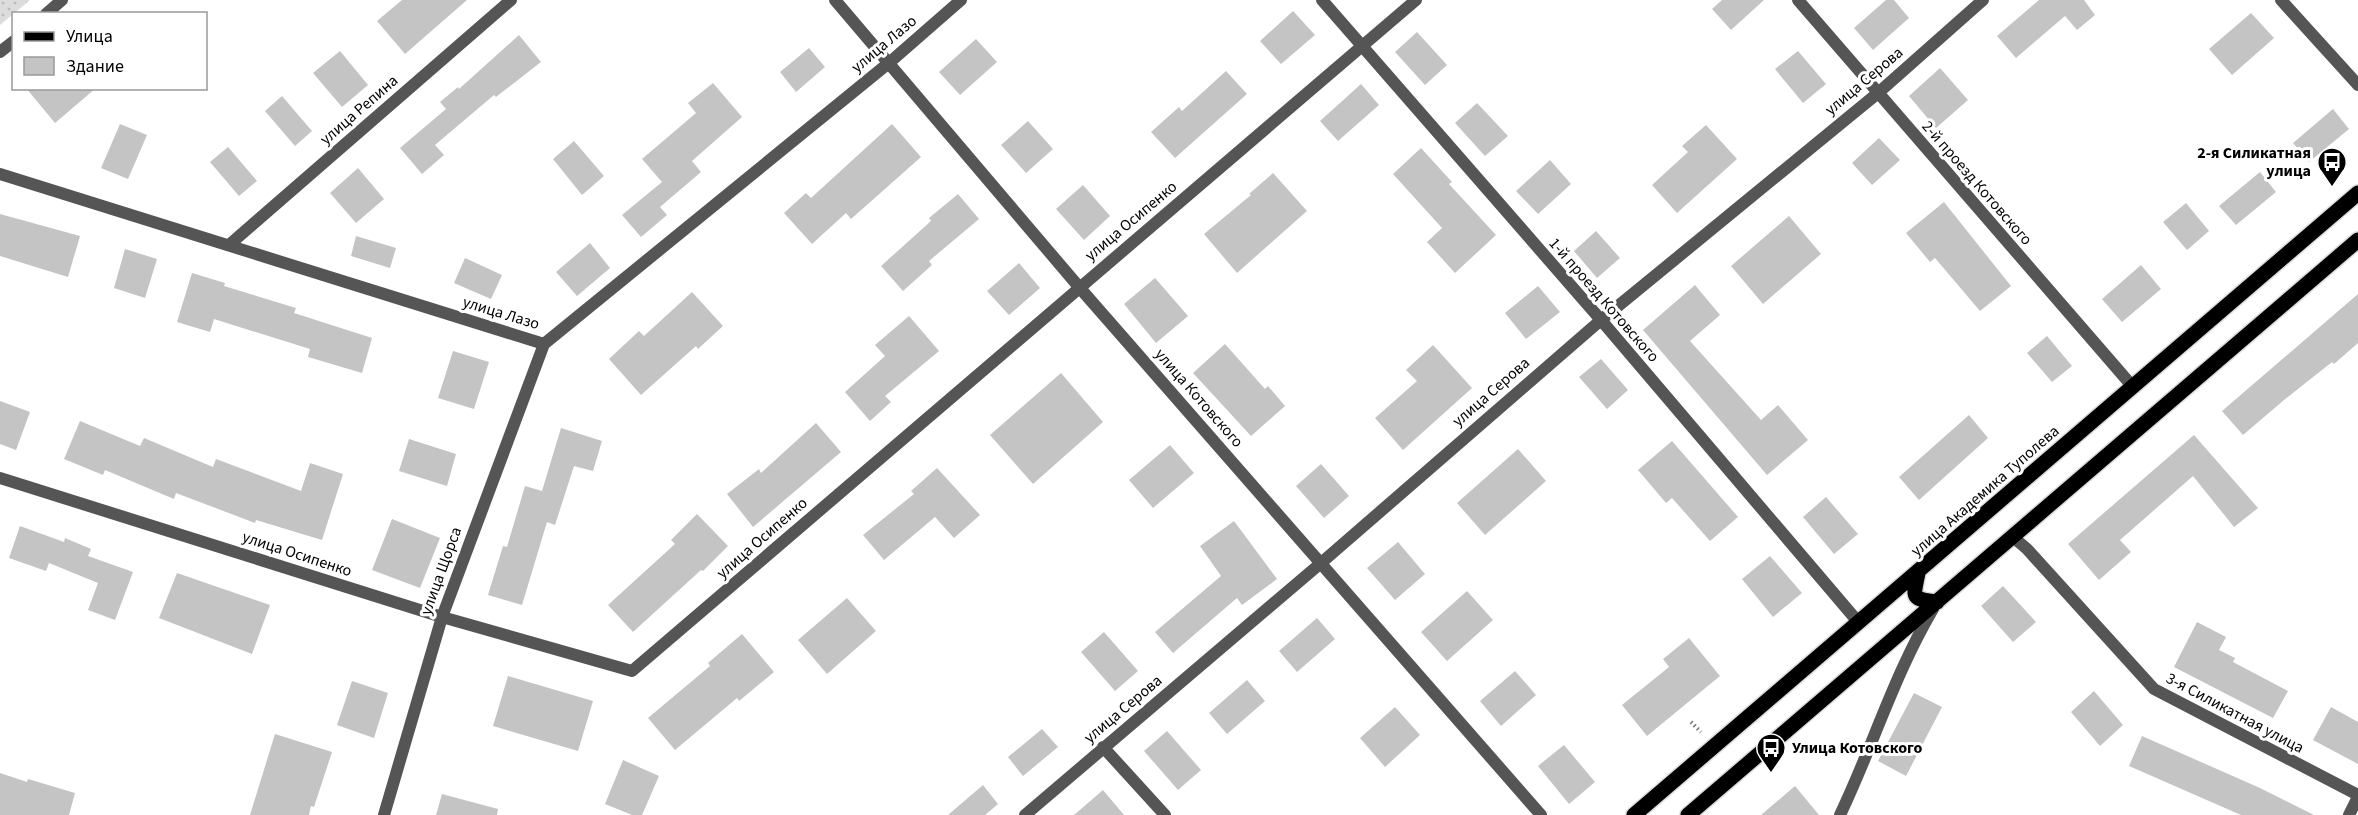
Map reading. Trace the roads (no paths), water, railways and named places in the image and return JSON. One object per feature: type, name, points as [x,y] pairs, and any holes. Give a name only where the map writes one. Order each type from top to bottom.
[{"type":"main road","name":"улица Академика Туполева","points":[[1634,815],[2358,193]]},
{"type":"main road","points":[[1688,815],[2358,240]]},
{"type":"main road","points":[[1918,573],[1915,598],[1937,602]]},
{"type":"street","points":[[48,12],[62,0]]},
{"type":"street","name":"улица Репина","points":[[229,245],[511,0]]},
{"type":"street","name":"улица Котовского","points":[[835,0],[1079,286],[1541,815]]},
{"type":"street","name":"улица Лазо","points":[[0,174],[544,344],[890,62],[961,0]]},
{"type":"street","name":"1-й проезд Котовского","points":[[1322,0],[1601,320],[1859,623]]},
{"type":"street","name":"улица Осипенко","points":[[0,478],[442,617],[632,671],[1079,286],[1416,0]]},
{"type":"street","name":"2-й проезд Котовского","points":[[1798,0],[2133,387]]},
{"type":"street","name":"улица Серова","points":[[1025,815],[1321,563],[1601,320],[1878,93],[1983,0]]},
{"type":"street","points":[[2281,0],[2358,86]]},
{"type":"street","points":[[0,52],[12,43]]},
{"type":"street","name":"улица Щорса","points":[[384,815],[442,617],[544,344]]},
{"type":"street","name":"3-я Силикатная улица","points":[[2013,537],[2154,689],[2358,796]]},
{"type":"street","points":[[1840,815],[1889,694],[1914,640],[1937,602]]},
{"type":"street","points":[[1103,747],[1166,815]]},
{"type":"street","points":[[2349,815],[2358,796]]},
{"type":"place","name":"2-я Силикатная улица","points":[[2332,188]]},
{"type":"place","name":"Улица Котовского","points":[[1771,774]]}]
